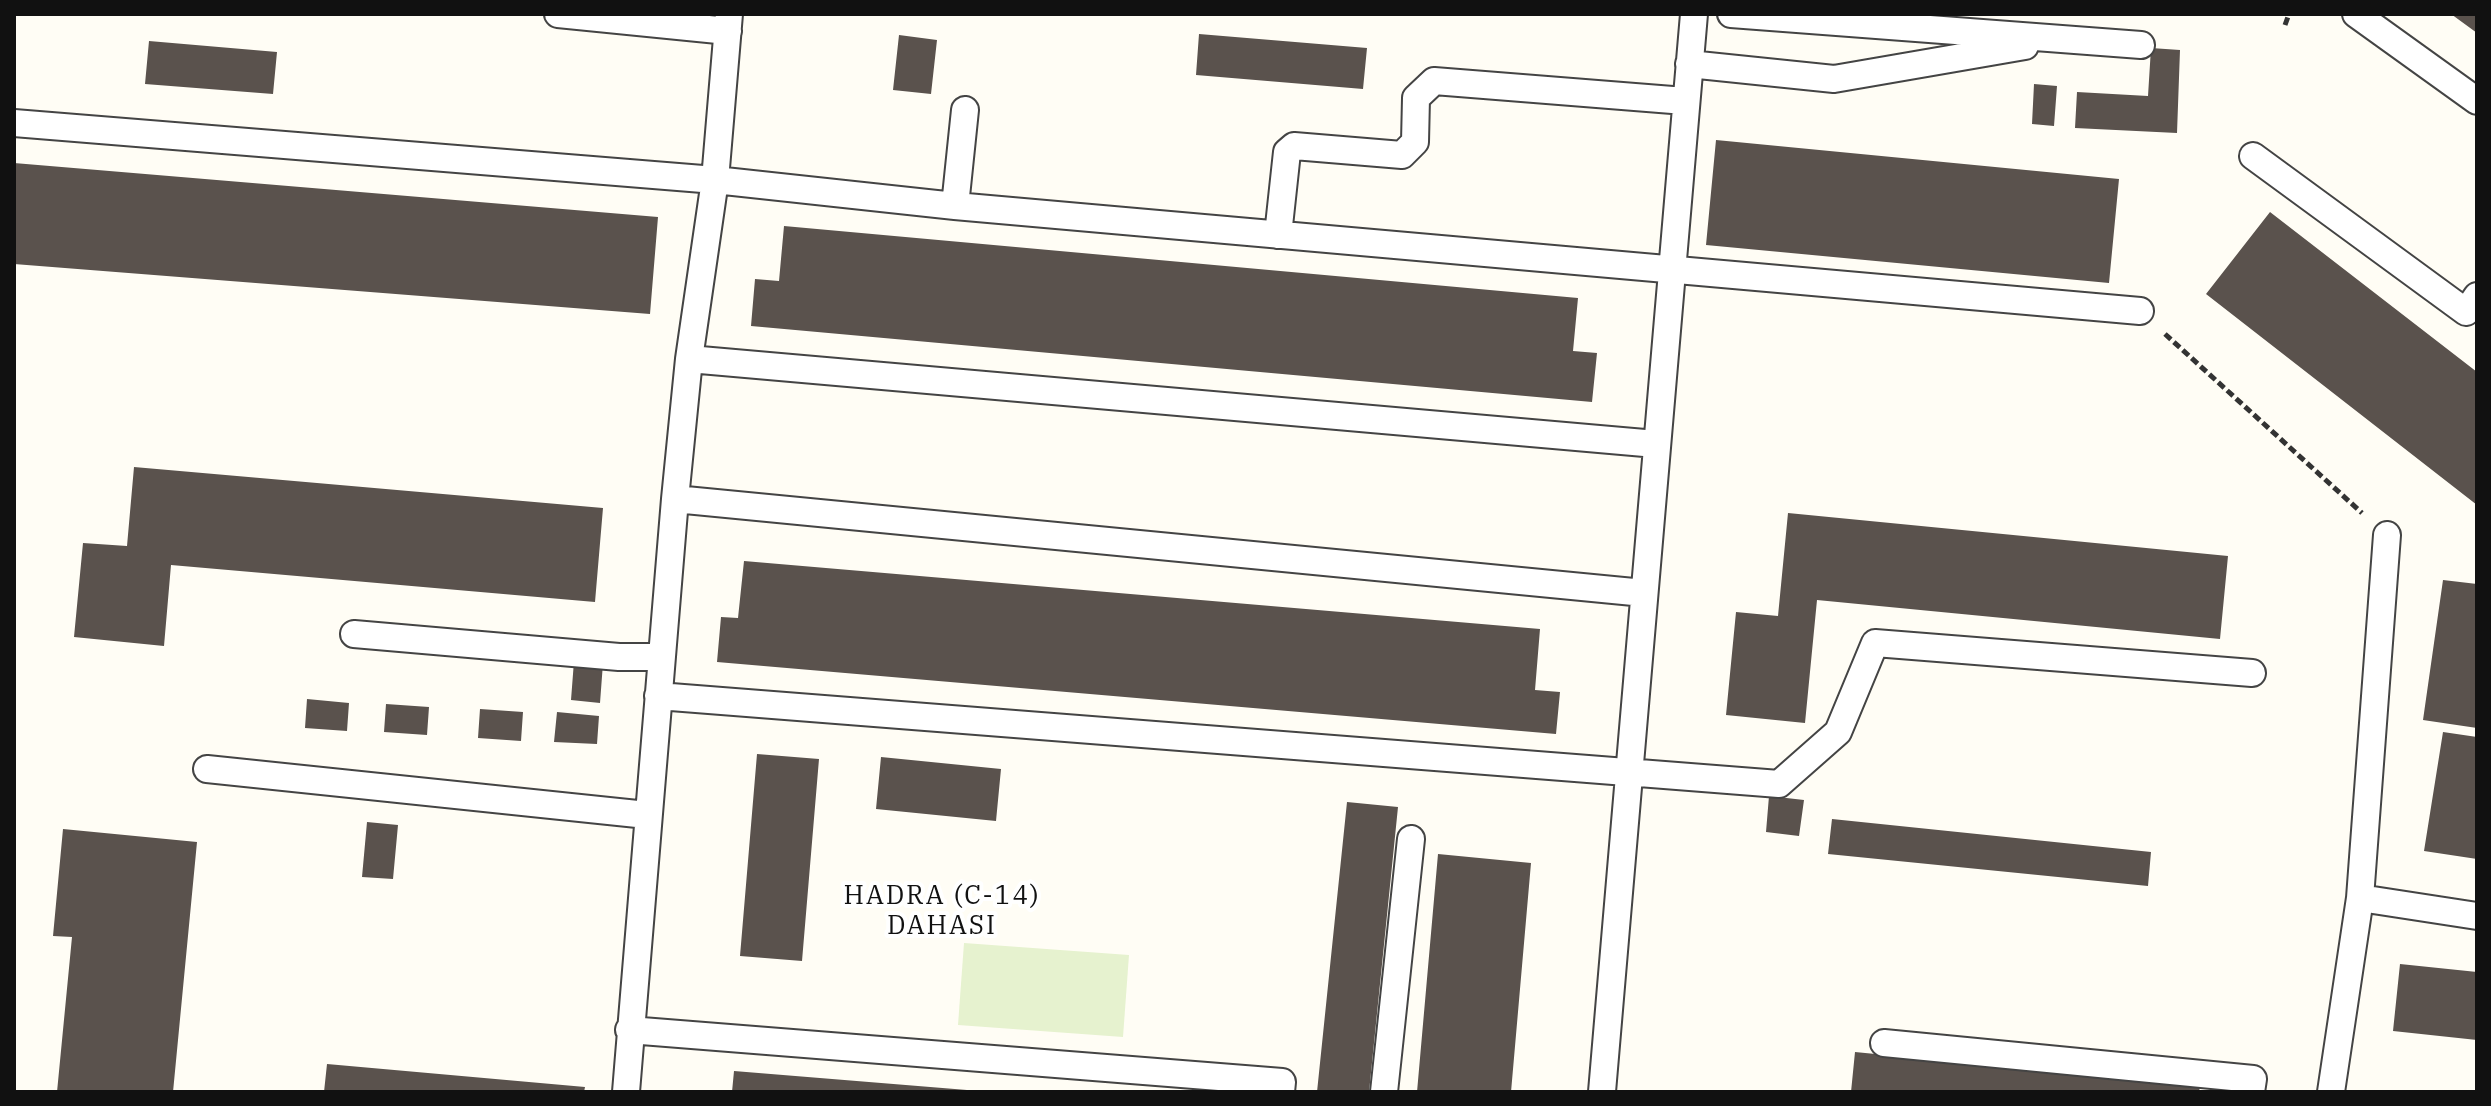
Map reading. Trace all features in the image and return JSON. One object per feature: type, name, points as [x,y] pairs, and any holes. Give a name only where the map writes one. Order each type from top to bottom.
[{"type":"lane","points":[[558,14],[728,22],[715,180],[689,359],[675,499],[626,1092]]},
{"type":"lane","points":[[1602,1092],[1694,14]]},
{"type":"lane","points":[[1731,14],[2141,45]]},
{"type":"lane","points":[[2356,14],[2477,101]]},
{"type":"lane","points":[[1689,64],[1834,79],[2064,40]]},
{"type":"lane","points":[[1278,235],[1287,152],[1294,146],[1402,155],[1415,142],[1416,98],[1434,81],[1685,101]]},
{"type":"lane","points":[[955,206],[965,110]]},
{"type":"lane","points":[[14,123],[715,180],[955,206],[2140,311]]},
{"type":"lane","points":[[2253,156],[2466,312],[2477,296]]},
{"type":"lane","points":[[689,359],[1656,444]]},
{"type":"lane","points":[[675,499],[1644,593]]},
{"type":"lane","points":[[2331,1092],[2360,898],[2387,535]]},
{"type":"lane","points":[[354,634],[619,657],[660,657]]},
{"type":"lane","points":[[658,696],[1779,784],[1838,732],[1875,643],[2252,673]]},
{"type":"lane","points":[[207,769],[647,815]]},
{"type":"lane","points":[[1384,1092],[1411,839]]},
{"type":"lane","points":[[2360,898],[2477,916]]},
{"type":"lane","points":[[629,1030],[1282,1082],[1281,1092]]},
{"type":"lane","points":[[1884,1043],[2253,1079],[2251,1092]]},
{"type":"path","points":[[2285,25],[2289,14]]},
{"type":"path","points":[[2140,311],[2387,535]]},
{"type":"green space","points":[[964,943],[1129,955],[1123,1037],[958,1025]]},
{"type":"building","points":[[2451,14],[2477,14],[2477,33]]},
{"type":"building","points":[[1199,34],[1367,48],[1363,89],[1196,75]]},
{"type":"building","points":[[899,35],[937,40],[931,94],[893,90]]},
{"type":"building","points":[[149,41],[277,52],[273,94],[145,84]]},
{"type":"building","points":[[2151,48],[2180,50],[2177,133],[2075,128],[2077,92],[2148,96]]},
{"type":"building","points":[[2034,84],[2057,86],[2054,126],[2032,124]]},
{"type":"building","points":[[1716,140],[2119,179],[2109,283],[1706,245]]},
{"type":"building","points":[[14,163],[658,217],[650,314],[14,264]]},
{"type":"building","points":[[2270,212],[2477,372],[2477,505],[2206,294]]},
{"type":"building","points":[[784,226],[1578,298],[1573,351],[1597,353],[1592,402],[751,326],[755,279],[779,281]]},
{"type":"building","points":[[134,467],[603,508],[595,602],[171,565],[164,646],[74,637],[83,543],[127,546]]},
{"type":"building","points":[[1788,513],[2228,556],[2220,639],[1817,600],[1805,723],[1726,715],[1736,612],[1778,616]]},
{"type":"building","points":[[744,561],[1540,629],[1535,690],[1560,692],[1556,734],[717,662],[721,617],[738,618]]},
{"type":"building","points":[[2443,580],[2477,584],[2477,728],[2423,720]]},
{"type":"building","points":[[574,661],[603,663],[600,703],[571,700]]},
{"type":"building","points":[[307,699],[349,703],[347,731],[305,728]]},
{"type":"building","points":[[386,704],[429,707],[427,735],[384,732]]},
{"type":"building","points":[[480,709],[523,712],[521,741],[478,738]]},
{"type":"building","points":[[557,712],[599,716],[597,744],[554,742]]},
{"type":"building","points":[[2443,732],[2477,737],[2477,859],[2424,851]]},
{"type":"building","points":[[757,754],[819,759],[802,961],[740,956]]},
{"type":"building","points":[[881,757],[1001,769],[996,821],[876,809]]},
{"type":"building","points":[[1769,796],[1804,800],[1799,836],[1766,832]]},
{"type":"building","points":[[1347,802],[1398,807],[1369,1092],[1317,1092]]},
{"type":"building","points":[[1832,819],[2151,852],[2148,886],[1828,854]]},
{"type":"building","points":[[367,822],[398,825],[393,879],[362,877]]},
{"type":"building","points":[[63,829],[197,842],[173,1092],[57,1092],[72,937],[53,936]]},
{"type":"building","points":[[1438,854],[1531,863],[1511,1092],[1417,1092]]},
{"type":"building","points":[[2400,964],[2477,972],[2477,1040],[2393,1031]]},
{"type":"building","points":[[1855,1052],[2200,1086],[2199,1092],[1851,1092]]},
{"type":"building","points":[[327,1064],[585,1087],[584,1092],[324,1092]]},
{"type":"building","points":[[734,1071],[967,1090],[967,1092],[732,1092]]},
{"type":"district","name":"HADRA (C-14) DAHASI","points":[[942,911]]}]
